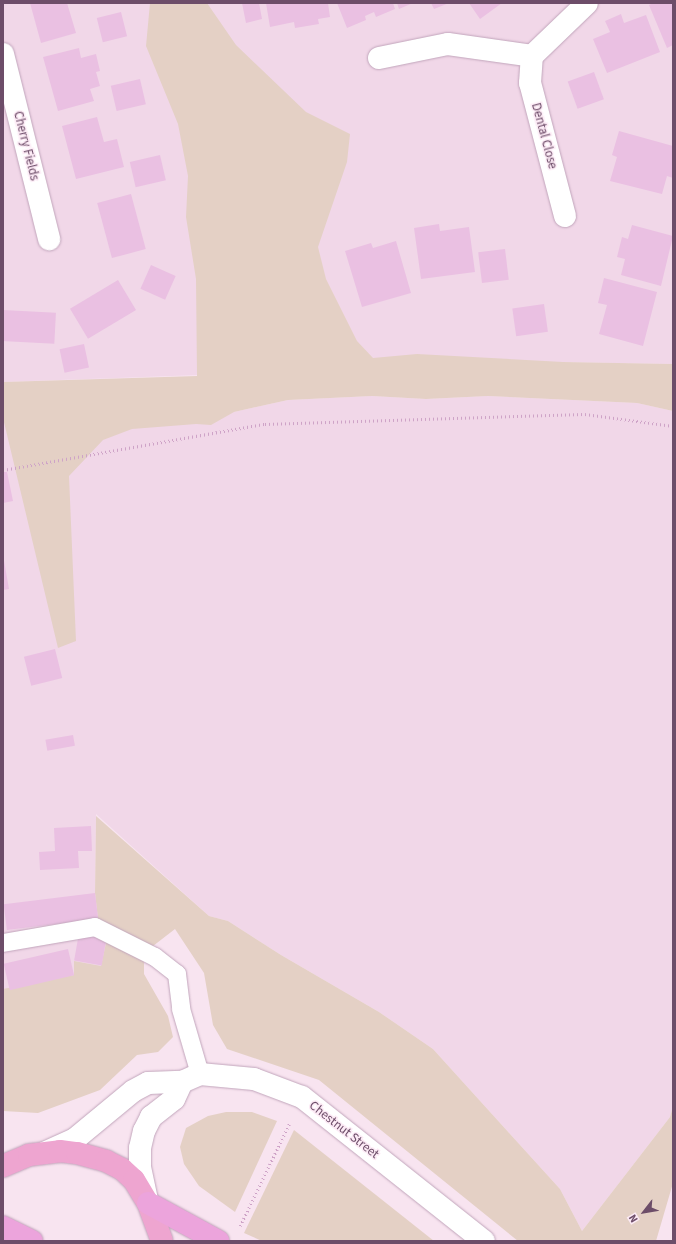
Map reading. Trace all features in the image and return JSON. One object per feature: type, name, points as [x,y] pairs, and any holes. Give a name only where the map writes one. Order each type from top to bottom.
[{"type":"highway","points":[[148,1203],[227,1237]]},
{"type":"highway","points":[[3,1227],[32,1241]]},
{"type":"main road","points":[[3,1154],[35,1154],[66,1151],[90,1155],[116,1166],[134,1180],[148,1203],[162,1241]]},
{"type":"main road","points":[[3,1166],[35,1154]]},
{"type":"street","points":[[379,58],[448,44],[532,56],[587,3]]},
{"type":"street","name":"Cherry Fields","points":[[3,54],[49,238]]},
{"type":"street","name":"Dental Close","points":[[532,56],[530,83],[565,216]]},
{"type":"street","points":[[148,1203],[140,1167],[141,1140],[151,1117],[174,1099],[191,1078]]},
{"type":"street","name":"Chestnut Street","points":[[35,1154],[61,1147],[79,1136],[140,1087],[148,1083],[191,1078],[254,1079],[302,1097],[484,1241]]},
{"type":"lane","points":[[3,943],[95,927],[155,957],[177,974],[191,1078]]},
{"type":"path","points":[[3,470],[264,424],[585,414],[673,426]]},
{"type":"path","points":[[227,1237],[302,1097]]},
{"type":"shaded area","points":[[3,3],[673,3],[673,364],[559,362],[3,382]]},
{"type":"shaded area","points":[[150,3],[207,3],[236,45],[306,112],[350,134],[347,162],[318,247],[326,279],[357,341],[373,358],[417,354],[563,362],[673,364],[673,411],[637,403],[488,396],[426,399],[372,396],[288,400],[234,412],[211,425],[196,424],[132,429],[103,440],[69,476],[76,641],[58,648],[3,418],[3,382],[197,376],[196,279],[186,217],[188,176],[178,124],[146,46]]},
{"type":"shaded area","points":[[372,396],[426,399],[488,396],[637,403],[673,411],[673,1106],[670,1117],[582,1231],[560,1189],[433,1049],[379,1012],[281,955],[228,921],[209,916],[96,814],[95,893],[107,938],[102,972],[3,990],[3,412],[234,412],[288,400]]},
{"type":"shaded area","points":[[96,816],[209,916],[228,921],[281,955],[379,1012],[433,1049],[560,1189],[582,1231],[670,1117],[673,1106],[673,1183],[656,1241],[518,1241],[319,1080],[227,1049],[213,1025],[204,973],[175,929],[144,953],[144,974],[168,1016],[173,1037],[158,1052],[137,1055],[100,1090],[38,1113],[3,1111],[3,989],[74,975],[74,961],[101,966],[107,938],[98,919],[95,893]]},
{"type":"shaded area","points":[[226,1112],[252,1112],[277,1121],[235,1212],[199,1186],[184,1164],[180,1147],[186,1128],[208,1116]]},
{"type":"shaded area","points":[[294,1130],[434,1241],[262,1241],[244,1233]]},
{"type":"building","points":[[30,3],[67,3],[76,33],[41,43]]},
{"type":"building","points":[[242,3],[259,3],[262,19],[246,23]]},
{"type":"building","points":[[266,3],[328,3],[330,17],[318,19],[319,24],[295,28],[294,22],[270,27]]},
{"type":"building","points":[[337,3],[393,3],[395,9],[376,17],[374,12],[365,16],[366,20],[347,28]]},
{"type":"building","points":[[397,3],[413,3],[399,9]]},
{"type":"building","points":[[431,3],[449,3],[434,9]]},
{"type":"building","points":[[469,3],[502,3],[480,19]]},
{"type":"building","points":[[653,3],[673,3],[673,45],[667,48],[649,5]]},
{"type":"building","points":[[121,12],[127,36],[103,42],[97,18]]},
{"type":"building","points":[[621,14],[624,23],[646,15],[660,52],[607,73],[593,39],[610,32],[605,21]]},
{"type":"building","points":[[79,48],[81,58],[96,54],[100,71],[96,72],[100,86],[90,89],[94,101],[58,111],[43,57]]},
{"type":"building","points":[[594,72],[604,99],[578,109],[568,82]]},
{"type":"building","points":[[140,79],[146,104],[117,111],[111,86]]},
{"type":"building","points":[[97,117],[104,142],[117,139],[124,167],[76,179],[62,126]]},
{"type":"building","points":[[619,131],[673,146],[673,178],[667,176],[662,194],[610,181],[617,157],[612,155]]},
{"type":"building","points":[[160,155],[166,180],[136,187],[130,162]]},
{"type":"building","points":[[131,194],[146,249],[112,258],[97,203]]},
{"type":"building","points":[[439,224],[440,231],[469,227],[475,272],[421,279],[414,228]]},
{"type":"building","points":[[632,225],[673,236],[661,286],[621,275],[625,259],[617,257],[622,237],[628,239]]},
{"type":"building","points":[[396,241],[411,293],[362,307],[345,251],[371,243],[373,248]]},
{"type":"building","points":[[505,249],[509,280],[482,283],[478,252]]},
{"type":"building","points":[[151,265],[176,276],[165,300],[140,289]]},
{"type":"building","points":[[604,278],[657,292],[643,346],[599,334],[607,305],[598,303]]},
{"type":"building","points":[[118,280],[136,310],[88,339],[70,309]]},
{"type":"building","points":[[544,304],[548,332],[516,336],[512,308]]},
{"type":"building","points":[[3,310],[56,313],[54,344],[3,341]]},
{"type":"building","points":[[84,344],[89,367],[65,373],[60,349]]},
{"type":"building","points":[[3,472],[7,472],[13,501],[3,503]]},
{"type":"building","points":[[3,555],[9,589],[3,590]]},
{"type":"building","points":[[55,649],[62,678],[31,686],[24,657]]},
{"type":"building","points":[[73,735],[75,746],[47,751],[45,740]]},
{"type":"building","points":[[91,826],[92,851],[78,851],[79,868],[40,870],[39,852],[55,851],[54,828]]},
{"type":"building","points":[[95,893],[98,919],[7,930],[4,904]]},
{"type":"building","points":[[79,933],[107,938],[102,965],[74,961]]},
{"type":"building","points":[[68,949],[74,975],[10,990],[4,964]]}]
